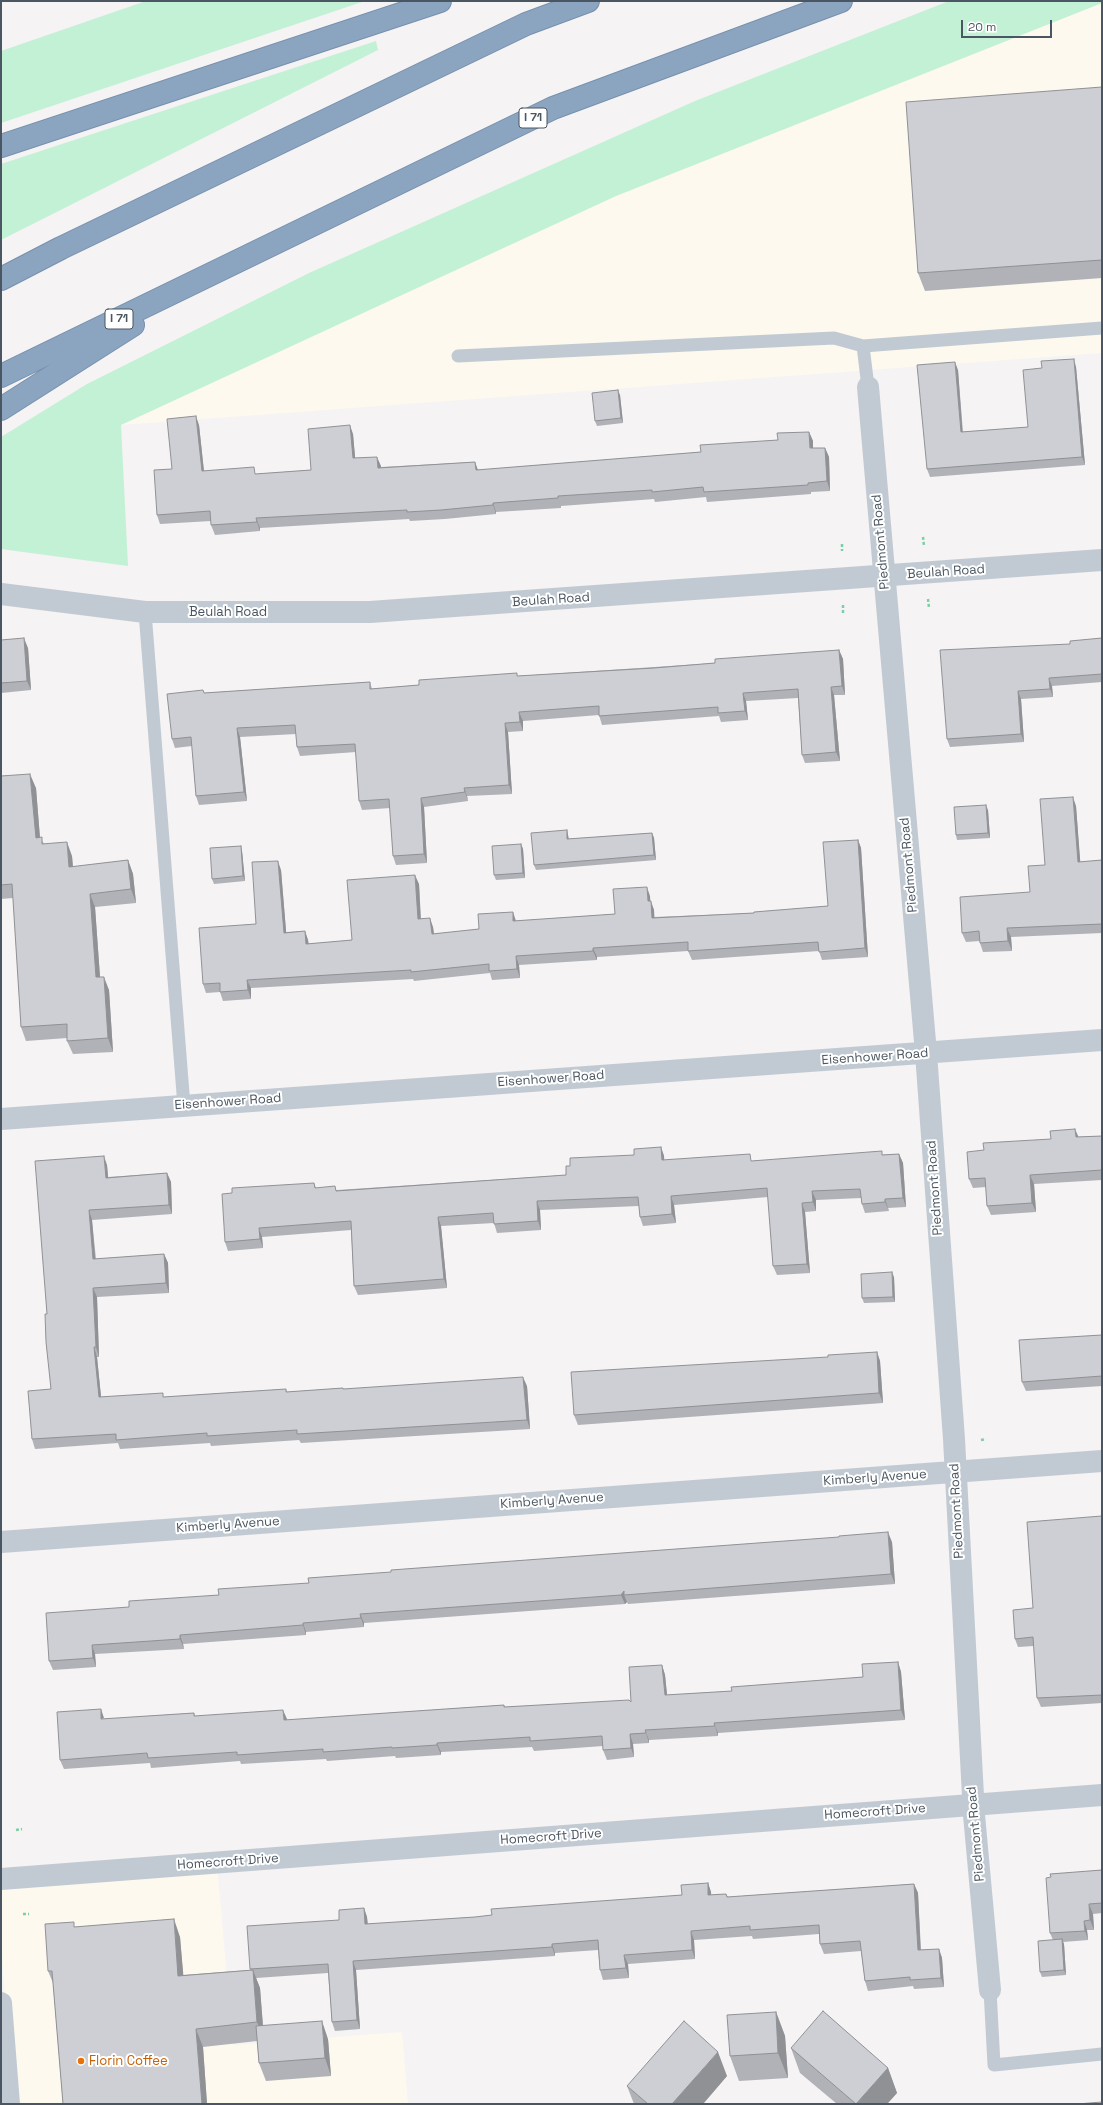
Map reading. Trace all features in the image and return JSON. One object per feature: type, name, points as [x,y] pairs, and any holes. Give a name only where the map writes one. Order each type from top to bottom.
[{"type":"highway","points":[[1,146],[440,1]]},
{"type":"highway","points":[[1,279],[68,245],[526,24],[588,1]]},
{"type":"highway","name":"I 71","points":[[1,376],[553,108],[841,1]]},
{"type":"highway","points":[[1,409],[236,262]]},
{"type":"street","name":"Piedmont Road","points":[[868,387],[926,1053],[953,1431],[954,1473],[974,1804],[990,1990]]},
{"type":"street","name":"Beulah Road","points":[[1,594],[145,612],[370,612],[1102,560]]},
{"type":"street","name":"Eisenhower Road","points":[[1,1119],[1102,1040]]},
{"type":"street","name":"Kimberly Avenue","points":[[1,1542],[1102,1461]]},
{"type":"street","name":"Homecroft Drive","points":[[1,1879],[1102,1795]]},
{"type":"street","points":[[1,2004],[6,2098]]},
{"type":"lane","points":[[458,356],[834,338],[863,346],[1102,328]]},
{"type":"lane","points":[[863,346],[868,387]]},
{"type":"lane","points":[[145,612],[184,1106]]},
{"type":"lane","points":[[990,1990],[994,2065],[1102,2054]]},
{"type":"path","points":[[981,1440],[986,1439]]},
{"type":"path","points":[[16,1830],[22,1829]]},
{"type":"path","points":[[23,1914],[29,1914]]},
{"type":"shaded area","points":[[1102,3],[1102,353],[121,425],[616,196]]},
{"type":"shaded area","points":[[217,1864],[233,2045],[402,2032],[408,2104],[13,2104],[1,1945],[1,1879]]},
{"type":"green space","points":[[146,1],[365,1],[1,123],[1,51]]},
{"type":"green space","points":[[949,1],[1102,1],[1102,3],[616,196],[121,425],[128,566],[1,549],[1,437],[87,384],[309,273],[695,101]]},
{"type":"green space","points":[[376,41],[378,50],[1,240],[1,164]]},
{"type":"building","points":[[1102,87],[1102,260],[918,273],[906,102]]},
{"type":"building","points":[[1074,359],[1082,457],[927,469],[917,365],[955,362],[961,432],[1028,427],[1023,370],[1042,368],[1041,361]]},
{"type":"building","points":[[618,390],[621,418],[595,421],[592,393]]},
{"type":"building","points":[[196,416],[202,471],[254,467],[255,474],[311,470],[308,429],[350,425],[353,458],[377,457],[378,468],[475,462],[476,470],[701,452],[700,445],[778,440],[777,433],[809,432],[810,448],[825,448],[827,481],[808,483],[808,485],[704,492],[703,487],[652,492],[652,490],[558,496],[558,498],[493,503],[493,505],[441,510],[407,512],[407,510],[256,518],[257,522],[211,525],[210,511],[157,515],[154,470],[172,469],[167,419]]},
{"type":"building","points":[[24,638],[27,681],[1,683],[1,640]]},
{"type":"building","points":[[1102,638],[1102,674],[1049,678],[1050,689],[1018,691],[1021,734],[947,739],[940,650],[1070,644],[1070,641]]},
{"type":"building","points":[[839,650],[842,686],[831,687],[836,752],[802,755],[798,689],[743,693],[745,711],[718,713],[718,707],[599,716],[599,706],[519,712],[520,722],[505,723],[509,785],[464,788],[465,792],[421,798],[424,854],[393,856],[389,799],[359,801],[355,744],[297,747],[295,725],[237,728],[244,792],[196,796],[191,737],[172,739],[167,694],[203,690],[204,693],[370,682],[370,689],[419,685],[419,680],[517,673],[517,676],[654,668],[715,663],[715,659]]},
{"type":"building","points":[[30,774],[36,838],[42,837],[42,844],[67,842],[69,867],[128,860],[131,889],[90,894],[96,977],[104,977],[108,1038],[67,1041],[67,1024],[21,1027],[12,884],[1,885],[1,776]]},
{"type":"building","points":[[1073,797],[1078,862],[1102,860],[1102,924],[1007,928],[1008,941],[980,943],[979,931],[962,933],[960,897],[1030,892],[1028,866],[1045,865],[1040,799]]},
{"type":"building","points":[[986,805],[988,833],[956,835],[954,807]]},
{"type":"building","points":[[567,830],[567,839],[652,833],[654,855],[534,865],[531,833]]},
{"type":"building","points":[[858,840],[865,948],[819,952],[818,942],[688,951],[688,942],[593,948],[593,951],[516,956],[517,969],[489,971],[489,964],[411,972],[411,970],[247,980],[248,990],[220,992],[220,983],[203,984],[199,928],[256,924],[252,862],[278,861],[284,933],[305,931],[306,944],[352,940],[347,880],[415,875],[418,919],[430,918],[432,934],[479,929],[478,914],[513,912],[513,921],[615,914],[613,889],[647,887],[648,901],[651,901],[652,918],[754,913],[828,906],[823,842]]},
{"type":"building","points":[[521,844],[523,873],[494,875],[492,846]]},
{"type":"building","points":[[241,846],[243,876],[212,879],[210,848]]},
{"type":"building","points":[[1075,1129],[1076,1137],[1102,1136],[1102,1170],[1030,1175],[1032,1203],[987,1206],[985,1178],[969,1179],[967,1152],[984,1150],[983,1143],[1051,1139],[1050,1131]]},
{"type":"building","points":[[661,1147],[662,1160],[750,1154],[751,1161],[882,1151],[882,1155],[899,1154],[903,1198],[885,1199],[885,1202],[862,1204],[860,1189],[812,1191],[813,1202],[802,1203],[807,1264],[773,1266],[767,1188],[671,1196],[672,1214],[640,1217],[638,1197],[537,1201],[538,1221],[494,1224],[493,1213],[438,1217],[444,1279],[354,1286],[351,1221],[259,1228],[260,1239],[225,1242],[222,1194],[232,1193],[232,1188],[314,1183],[315,1188],[335,1186],[336,1191],[566,1175],[566,1166],[570,1166],[570,1158],[634,1155],[634,1149]]},
{"type":"building","points":[[104,1156],[106,1178],[167,1173],[169,1205],[89,1210],[93,1259],[164,1254],[166,1283],[93,1288],[96,1347],[94,1347],[99,1397],[163,1393],[163,1397],[286,1389],[286,1392],[523,1377],[527,1420],[297,1434],[297,1430],[207,1436],[207,1433],[116,1440],[116,1434],[32,1439],[28,1391],[51,1389],[46,1342],[45,1314],[47,1314],[35,1161]]},
{"type":"building","points":[[892,1272],[893,1297],[862,1298],[861,1274]]},
{"type":"building","points":[[1102,1335],[1102,1376],[1022,1382],[1019,1340]]},
{"type":"building","points":[[877,1352],[879,1393],[574,1415],[571,1372],[828,1357],[828,1355]]},
{"type":"building","points":[[1102,1516],[1102,1695],[1037,1698],[1033,1637],[1015,1639],[1013,1610],[1033,1608],[1027,1522]]},
{"type":"building","points":[[888,1532],[891,1574],[624,1595],[624,1591],[621,1595],[360,1614],[361,1618],[303,1623],[303,1625],[180,1635],[180,1639],[92,1645],[93,1658],[49,1661],[46,1613],[129,1607],[129,1601],[219,1595],[218,1589],[309,1583],[308,1578],[391,1572],[391,1570],[839,1537]]},
{"type":"building","points":[[898,1662],[901,1710],[714,1723],[715,1726],[645,1730],[646,1733],[630,1734],[631,1748],[603,1750],[602,1736],[530,1741],[530,1737],[437,1743],[437,1745],[323,1752],[323,1749],[237,1755],[237,1752],[148,1758],[147,1753],[60,1760],[57,1712],[101,1709],[101,1719],[194,1713],[194,1716],[283,1710],[284,1720],[504,1705],[504,1707],[629,1700],[631,1702],[629,1667],[662,1665],[665,1695],[732,1691],[731,1687],[863,1677],[862,1664]]},
{"type":"building","points":[[1102,1870],[1102,1903],[1089,1904],[1090,1920],[1084,1921],[1085,1931],[1050,1933],[1046,1878],[1051,1877],[1050,1874]]},
{"type":"building","points":[[708,1883],[708,1895],[726,1894],[727,1897],[914,1884],[918,1950],[939,1949],[941,1978],[910,1980],[910,1977],[865,1981],[860,1941],[820,1944],[819,1925],[750,1930],[750,1926],[691,1931],[692,1950],[624,1955],[626,1968],[600,1970],[598,1940],[552,1944],[552,1947],[353,1961],[357,2020],[332,2022],[328,1964],[250,1969],[247,1926],[339,1920],[339,1910],[364,1908],[365,1924],[475,1917],[492,1915],[491,1909],[682,1895],[681,1885]]},
{"type":"building","points":[[174,1919],[178,1976],[253,1970],[257,2022],[196,2029],[202,2104],[63,2104],[52,1971],[48,1971],[45,1924],[74,1922],[74,1927]]},
{"type":"building","points":[[1062,1939],[1064,1970],[1040,1972],[1038,1941]]},
{"type":"building","points":[[823,2011],[888,2068],[856,2104],[791,2048]]},
{"type":"building","points":[[776,2012],[778,2053],[730,2056],[727,2015]]},
{"type":"building","points":[[322,2021],[325,2058],[259,2063],[256,2026]]},
{"type":"building","points":[[684,2021],[718,2052],[672,2104],[648,2104],[627,2086]]},
{"type":"building","points":[[1102,2102],[1102,2104],[1077,2104]]},
{"type":"place","name":"Florin Coffee","points":[[81,2061]]}]
